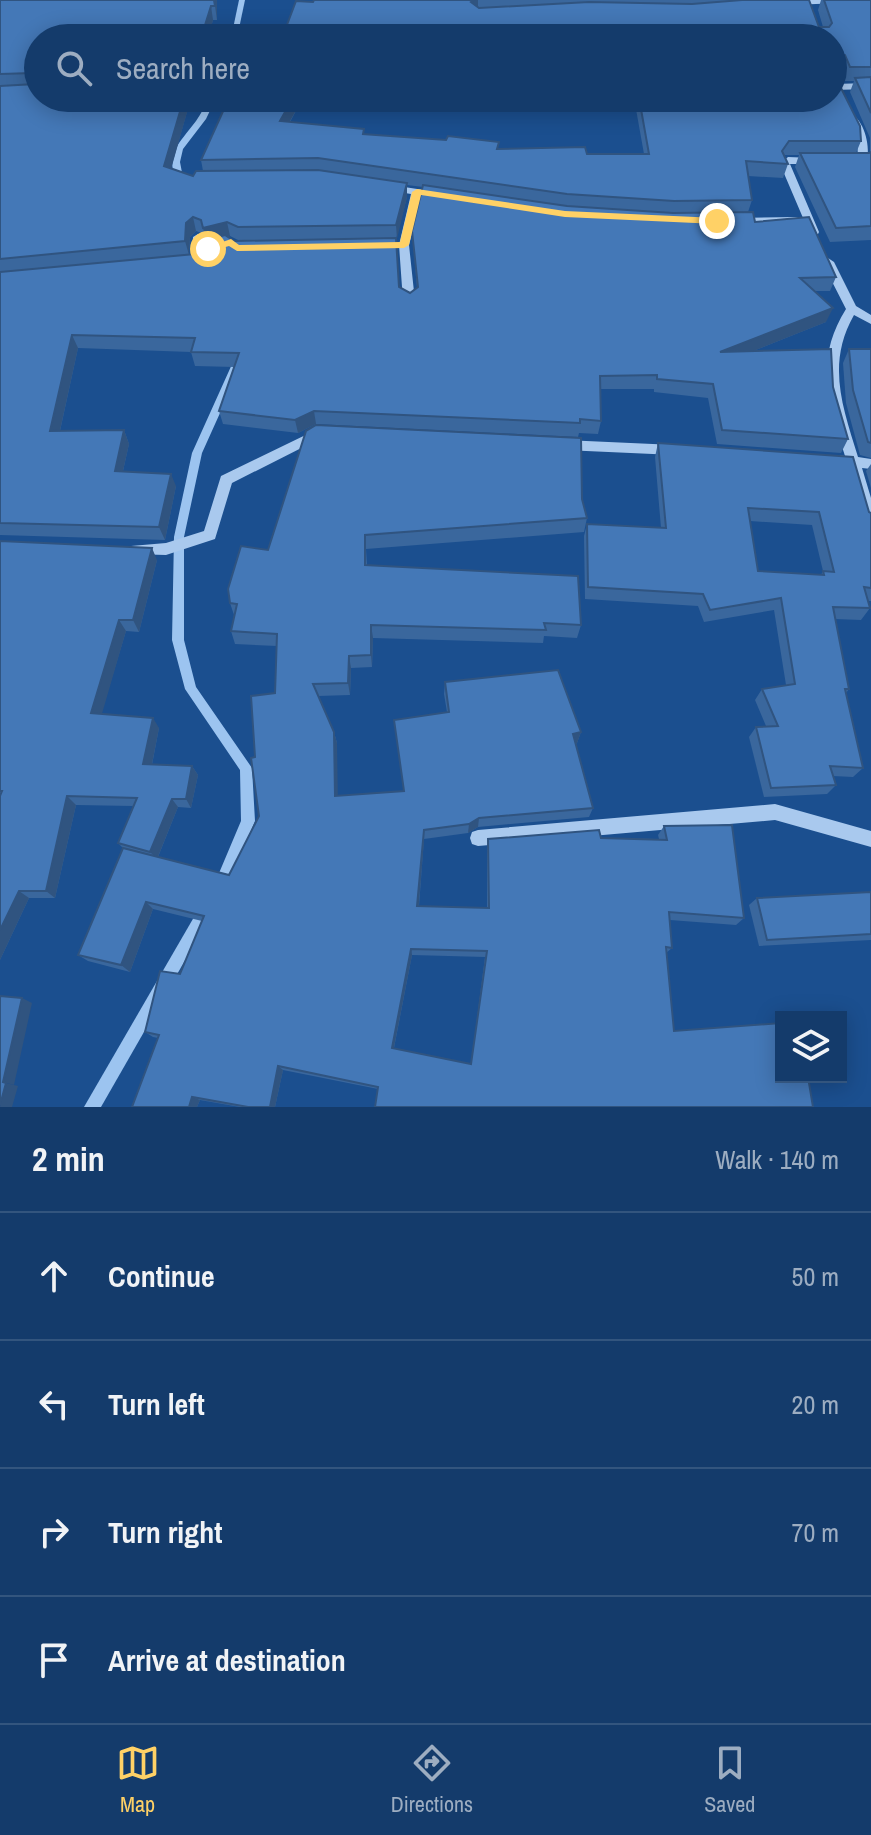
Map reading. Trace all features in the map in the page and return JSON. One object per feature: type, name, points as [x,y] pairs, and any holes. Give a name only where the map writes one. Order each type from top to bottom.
[{"type":"street","points":[[778,5],[841,0]]},
{"type":"street","points":[[807,1],[812,15]]},
{"type":"street","points":[[847,87],[871,86]]},
{"type":"street","points":[[839,161],[863,161],[862,139],[847,109]]},
{"type":"street","points":[[824,160],[788,160],[785,164],[808,220],[852,309],[871,320]]},
{"type":"street","points":[[373,185],[443,196]]},
{"type":"street","points":[[409,301],[404,245],[417,192]]},
{"type":"street","points":[[717,221],[808,220]]},
{"type":"street","points":[[183,263],[198,261],[203,250],[198,237]]},
{"type":"street","points":[[389,245],[404,245]]},
{"type":"street","points":[[852,309],[836,342],[831,362],[833,386],[871,523]]},
{"type":"street","points":[[126,549],[166,549],[210,535],[226,480],[316,432],[332,433]]},
{"type":"street","points":[[548,444],[687,451]]},
{"type":"street","points":[[825,459],[871,464]]},
{"type":"street","points":[[478,838],[775,812],[871,839]]},
{"type":"building","points":[[0,0],[214,0],[215,6],[211,6],[205,24],[24,24],[24,73],[0,74]]},
{"type":"building","points":[[474,0],[471,2],[479,8],[589,2],[692,4],[809,0],[818,24],[287,24],[296,1]]},
{"type":"building","points":[[824,0],[871,0],[871,67],[850,67],[847,60],[847,24],[831,24]]},
{"type":"building","points":[[871,77],[871,113],[855,78]]},
{"type":"building","points":[[24,85],[24,112],[180,112],[164,166],[193,176],[196,171],[318,170],[407,183],[396,225],[238,227],[227,222],[203,228],[201,220],[193,217],[186,223],[185,241],[0,259],[0,86]]},
{"type":"building","points":[[847,100],[860,126],[861,141],[789,141],[782,151],[788,164],[746,161],[752,200],[674,201],[567,194],[318,158],[201,160],[223,112],[285,112],[280,121],[364,129],[363,134],[446,140],[448,136],[499,142],[497,149],[585,147],[587,154],[649,154],[642,112],[847,112]]},
{"type":"building","points":[[871,152],[871,226],[836,228],[800,153]]},
{"type":"building","points":[[423,185],[567,206],[673,213],[753,212],[755,222],[809,217],[836,277],[800,278],[833,308],[720,352],[831,349],[833,387],[848,439],[722,430],[713,384],[657,379],[657,375],[600,376],[601,421],[580,419],[580,423],[314,411],[295,420],[219,411],[239,353],[191,352],[195,338],[72,335],[50,431],[124,430],[115,471],[171,474],[159,527],[0,523],[0,272],[195,254],[202,249],[203,241],[225,235],[234,241],[396,238],[399,287],[410,293],[418,287],[412,231]]},
{"type":"building","points":[[849,349],[871,349],[871,443],[868,442],[853,390]]},
{"type":"building","points":[[316,425],[581,438],[582,499],[587,518],[365,535],[365,565],[578,576],[581,625],[544,623],[546,630],[371,625],[371,655],[349,656],[348,683],[313,684],[334,732],[335,796],[404,791],[394,720],[449,712],[445,682],[558,670],[581,732],[573,734],[593,808],[479,818],[469,824],[424,830],[417,906],[489,908],[488,839],[599,830],[601,838],[667,840],[664,826],[732,825],[744,918],[669,912],[672,948],[666,947],[674,1031],[775,1023],[775,1083],[809,1083],[813,1107],[375,1107],[378,1087],[278,1066],[270,1107],[248,1107],[192,1097],[189,1107],[132,1107],[159,1035],[145,1032],[160,971],[180,974],[204,916],[146,902],[121,965],[78,955],[123,848],[229,875],[259,816],[251,758],[255,757],[251,696],[275,693],[277,634],[231,631],[237,604],[230,603],[228,589],[241,546],[268,550],[306,431]],"holes":[[[411,949],[487,951],[471,1064],[392,1048]]]},
{"type":"building","points":[[658,443],[853,457],[871,513],[871,588],[864,587],[870,608],[833,607],[849,689],[845,689],[863,768],[830,766],[836,785],[771,788],[756,727],[778,726],[762,689],[795,684],[781,598],[710,610],[703,594],[588,587],[587,524],[666,528]],"holes":[[[748,508],[819,512],[834,572],[823,571],[824,575],[758,571]]]},
{"type":"building","points":[[0,541],[152,548],[133,620],[119,620],[91,713],[153,718],[143,764],[192,766],[186,799],[172,799],[150,852],[118,843],[137,798],[67,796],[46,891],[19,891],[0,930],[2,791]]},
{"type":"building","points":[[871,892],[871,934],[767,940],[757,898]]},
{"type":"building","points":[[0,996],[22,998],[0,1105]]},
{"type":"waterway","points":[[237,24],[242,0]]},
{"type":"waterway","points":[[180,183],[176,155],[205,112]]},
{"type":"waterway","points":[[221,885],[248,821],[246,768],[191,689],[178,640],[179,537],[197,453],[238,362]]},
{"type":"waterway","points":[[92,1107],[206,910]]},
{"type":"route","points":[[208,249],[231,242],[237,248],[404,245],[417,192],[565,214],[717,221]]}]
